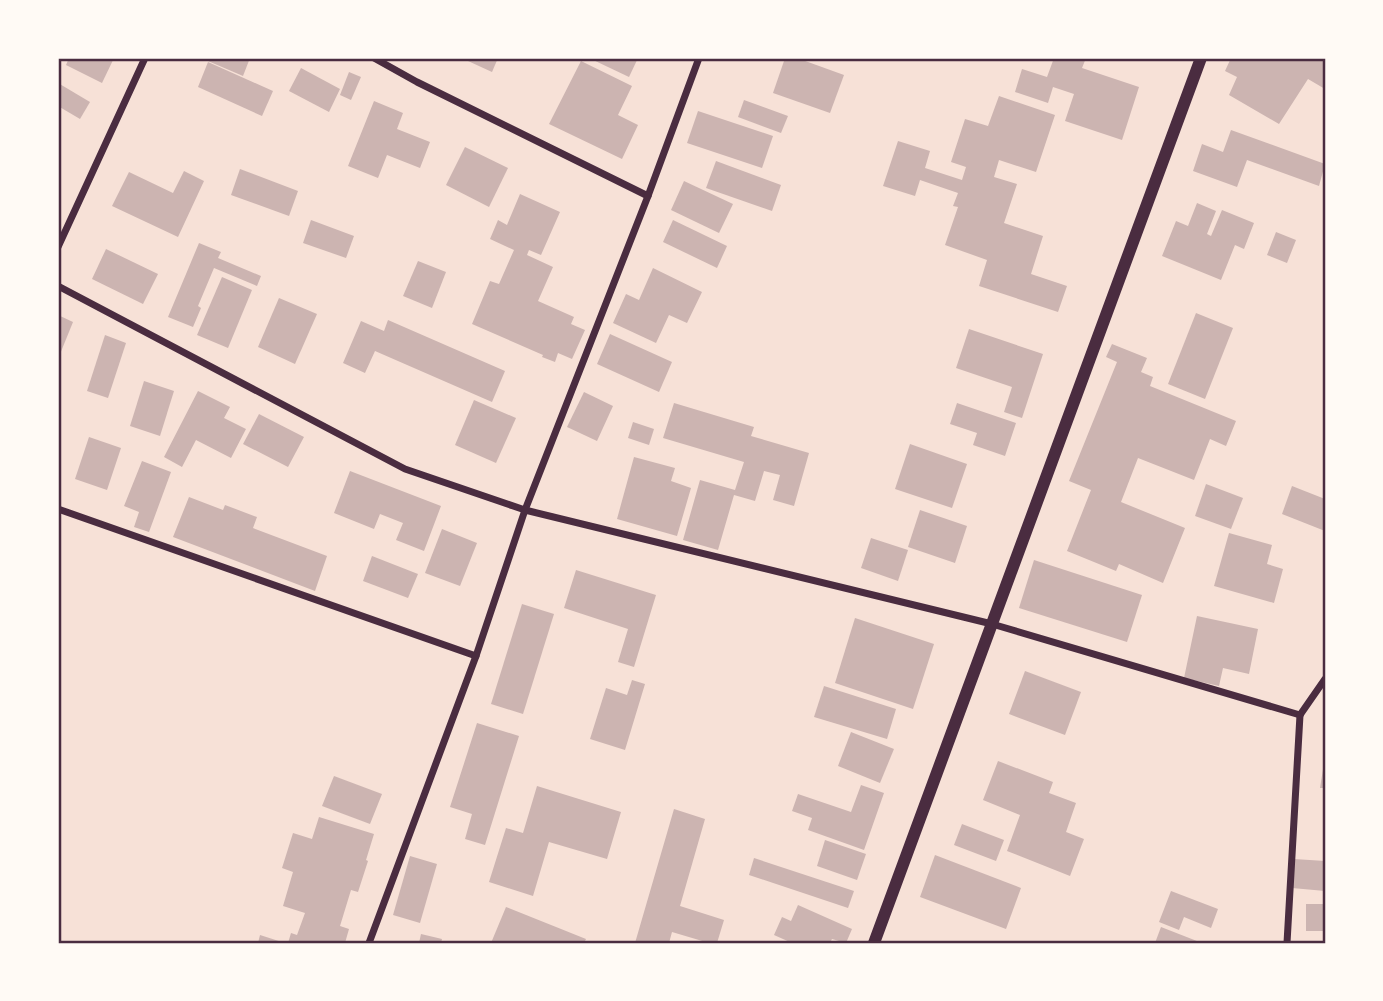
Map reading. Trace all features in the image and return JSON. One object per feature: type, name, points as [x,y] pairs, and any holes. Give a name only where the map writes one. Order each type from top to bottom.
[{"type":"street","points":[[58,247],[145,58]]},
{"type":"street","points":[[374,58],[648,196]]},
{"type":"street","points":[[369,943],[476,656],[525,510],[699,58]]},
{"type":"street","points":[[874,943],[1201,58]]},
{"type":"street","points":[[58,286],[405,469],[525,510],[992,624],[1300,715]]},
{"type":"street","points":[[58,509],[476,656]]},
{"type":"street","points":[[1287,943],[1300,715],[1325,679]]},
{"type":"building","points":[[69,58],[114,58],[102,83],[66,65]]},
{"type":"building","points":[[209,58],[250,58],[243,76],[208,61]]},
{"type":"building","points":[[470,58],[498,58],[492,72],[468,61]]},
{"type":"building","points":[[589,58],[638,58],[629,77]]},
{"type":"building","points":[[785,58],[797,58],[844,75],[830,113],[773,93]]},
{"type":"building","points":[[1054,58],[1086,58],[1082,68],[1139,87],[1122,140],[1065,121],[1074,94],[1053,87],[1048,103],[1015,92],[1022,69],[1047,77]]},
{"type":"building","points":[[1231,58],[1325,58],[1325,89],[1308,79],[1279,124],[1229,95],[1237,77],[1225,71]]},
{"type":"building","points":[[581,61],[632,86],[618,115],[638,125],[622,159],[549,124]]},
{"type":"building","points":[[208,62],[273,91],[262,116],[198,87]]},
{"type":"building","points":[[301,68],[340,89],[329,112],[289,91]]},
{"type":"building","points":[[349,72],[361,77],[351,100],[340,95]]},
{"type":"building","points":[[58,83],[90,102],[80,119],[58,106]]},
{"type":"building","points":[[999,96],[1055,115],[1036,172],[999,160],[994,177],[1017,184],[1004,223],[1043,236],[1031,274],[1067,286],[1058,312],[979,286],[987,260],[945,245],[958,207],[953,206],[958,193],[920,180],[915,196],[883,186],[898,141],[930,151],[925,168],[962,180],[966,167],[951,162],[965,119],[988,126]]},
{"type":"building","points":[[744,100],[788,116],[781,133],[738,117]]},
{"type":"building","points":[[374,101],[403,113],[397,129],[430,142],[420,168],[387,155],[378,178],[348,166]]},
{"type":"building","points":[[698,111],[773,136],[762,168],[687,143]]},
{"type":"building","points":[[1231,130],[1325,164],[1319,186],[1247,160],[1237,187],[1193,171],[1202,144],[1223,152]]},
{"type":"building","points":[[465,147],[508,168],[489,207],[446,185]]},
{"type":"building","points":[[716,161],[781,185],[772,211],[706,188]]},
{"type":"building","points":[[240,169],[298,191],[289,216],[231,195]]},
{"type":"building","points":[[184,171],[204,181],[178,237],[112,206],[129,172],[173,193]]},
{"type":"building","points":[[684,181],[733,204],[719,233],[671,210]]},
{"type":"building","points":[[520,194],[560,212],[541,255],[529,250],[527,255],[553,267],[538,301],[574,317],[571,324],[585,330],[572,359],[558,353],[555,362],[472,324],[490,281],[499,284],[514,250],[490,239],[498,220],[507,225]]},
{"type":"building","points":[[1197,203],[1216,211],[1207,234],[1211,236],[1222,210],[1254,223],[1244,249],[1235,245],[1221,280],[1162,256],[1176,221],[1188,226]]},
{"type":"building","points":[[311,220],[354,236],[346,258],[303,243]]},
{"type":"building","points":[[673,220],[727,246],[717,268],[663,242]]},
{"type":"building","points":[[1276,232],[1296,240],[1287,263],[1267,255]]},
{"type":"building","points":[[199,243],[221,252],[218,258],[261,276],[257,286],[214,268],[198,306],[201,308],[193,327],[168,317]]},
{"type":"building","points":[[106,249],[158,274],[143,304],[92,279]]},
{"type":"building","points":[[418,261],[446,272],[432,308],[403,296]]},
{"type":"building","points":[[653,268],[702,292],[687,323],[669,315],[656,343],[613,323],[626,294],[639,300]]},
{"type":"building","points":[[222,277],[252,290],[228,348],[197,335]]},
{"type":"building","points":[[279,298],[317,314],[295,364],[258,347]]},
{"type":"building","points":[[1196,313],[1233,328],[1205,399],[1168,384]]},
{"type":"building","points":[[58,315],[73,322],[58,359]]},
{"type":"building","points":[[388,320],[505,371],[492,402],[375,351],[365,373],[343,363],[361,321],[384,331]]},
{"type":"building","points":[[969,329],[1043,354],[1022,418],[1004,412],[1012,387],[956,368]]},
{"type":"building","points":[[610,334],[672,362],[659,392],[597,364]]},
{"type":"building","points":[[105,335],[126,343],[108,398],[87,391]]},
{"type":"building","points":[[1112,344],[1147,358],[1141,372],[1153,377],[1150,386],[1236,421],[1226,446],[1210,439],[1194,480],[1138,458],[1121,502],[1185,528],[1163,583],[1119,564],[1116,571],[1067,551],[1091,490],[1069,481],[1117,362],[1106,357]]},
{"type":"building","points":[[144,381],[174,391],[160,436],[130,426]]},
{"type":"building","points":[[198,391],[230,407],[224,418],[246,429],[231,458],[196,440],[182,467],[164,457]]},
{"type":"building","points":[[584,392],[613,406],[597,441],[567,427]]},
{"type":"building","points":[[474,400],[516,418],[496,463],[455,445]]},
{"type":"building","points":[[674,403],[754,427],[751,436],[809,453],[794,506],[773,500],[780,475],[764,471],[755,501],[734,495],[718,550],[683,540],[700,480],[735,490],[744,462],[663,438]]},
{"type":"building","points":[[957,403],[1016,423],[1005,456],[973,445],[977,433],[950,424]]},
{"type":"building","points":[[259,414],[304,437],[288,467],[243,444]]},
{"type":"building","points":[[633,422],[654,429],[649,445],[628,438]]},
{"type":"building","points":[[89,437],[121,448],[107,490],[75,479]]},
{"type":"building","points":[[910,444],[967,464],[952,508],[895,489]]},
{"type":"building","points":[[634,457],[675,468],[671,481],[691,488],[677,536],[617,519]]},
{"type":"building","points":[[142,461],[171,472],[149,532],[134,527],[139,512],[124,506]]},
{"type":"building","points":[[350,471],[441,506],[424,551],[396,540],[403,523],[380,514],[374,529],[334,513]]},
{"type":"building","points":[[1206,484],[1243,498],[1231,529],[1195,516]]},
{"type":"building","points":[[1292,486],[1325,499],[1325,531],[1282,514]]},
{"type":"building","points":[[189,497],[223,510],[225,505],[257,517],[253,528],[327,556],[315,591],[173,537]]},
{"type":"building","points":[[920,510],[967,526],[955,563],[908,547]]},
{"type":"building","points":[[442,529],[477,543],[460,586],[425,573]]},
{"type":"building","points":[[1229,533],[1272,545],[1267,564],[1283,569],[1274,603],[1214,586]]},
{"type":"building","points":[[871,538],[908,550],[898,581],[861,568]]},
{"type":"building","points":[[372,556],[418,574],[408,598],[363,581]]},
{"type":"building","points":[[1034,560],[1142,595],[1127,642],[1019,608]]},
{"type":"building","points":[[576,570],[656,595],[634,667],[618,662],[628,629],[564,608]]},
{"type":"building","points":[[522,604],[554,614],[523,714],[491,704]]},
{"type":"building","points":[[1197,616],[1258,629],[1249,674],[1223,668],[1219,686],[1184,678]]},
{"type":"building","points":[[855,618],[934,644],[913,709],[835,683]]},
{"type":"building","points":[[1025,671],[1081,692],[1065,735],[1009,714]]},
{"type":"building","points":[[632,680],[645,684],[625,750],[590,739],[606,688],[627,695]]},
{"type":"building","points":[[824,686],[896,709],[887,739],[814,717]]},
{"type":"building","points":[[477,723],[519,736],[485,845],[465,839],[472,814],[450,807]]},
{"type":"building","points":[[851,732],[894,749],[880,783],[838,766]]},
{"type":"building","points":[[998,761],[1053,782],[1049,793],[1076,803],[1066,832],[1084,839],[1070,876],[1007,851],[1020,815],[983,800]]},
{"type":"building","points":[[1324,763],[1325,788],[1320,788]]},
{"type":"building","points":[[334,776],[382,794],[370,824],[322,806]]},
{"type":"building","points":[[861,785],[884,793],[864,850],[808,830],[812,818],[792,811],[798,794],[851,812]]},
{"type":"building","points":[[537,786],[621,812],[607,859],[549,842],[533,896],[489,882],[506,828],[523,833]]},
{"type":"building","points":[[674,809],[705,819],[680,906],[724,920],[717,943],[672,932],[669,943],[635,943]]},
{"type":"building","points":[[319,817],[374,834],[366,860],[368,861],[358,892],[351,890],[340,926],[349,929],[345,943],[288,943],[291,933],[297,935],[305,913],[283,906],[293,872],[282,868],[293,833],[312,839]]},
{"type":"building","points":[[962,824],[1004,840],[996,861],[954,845]]},
{"type":"building","points":[[825,840],[866,854],[857,880],[817,866]]},
{"type":"building","points":[[935,855],[1021,888],[1006,929],[920,897]]},
{"type":"building","points":[[410,856],[437,864],[420,923],[393,915]]},
{"type":"building","points":[[754,858],[854,891],[848,908],[749,875]]},
{"type":"building","points":[[1294,859],[1325,861],[1325,891],[1292,888]]},
{"type":"building","points":[[1171,891],[1218,909],[1211,928],[1184,917],[1179,930],[1159,922]]},
{"type":"building","points":[[1306,904],[1325,904],[1325,931],[1306,931]]},
{"type":"building","points":[[798,905],[852,929],[846,943],[832,939],[830,943],[792,943],[774,935],[782,917],[791,921]]},
{"type":"building","points":[[506,907],[586,939],[584,943],[491,943]]},
{"type":"building","points":[[1161,927],[1202,943],[1155,943]]},
{"type":"building","points":[[421,934],[442,939],[441,943],[419,943]]},
{"type":"building","points":[[260,935],[285,943],[258,943]]}]
